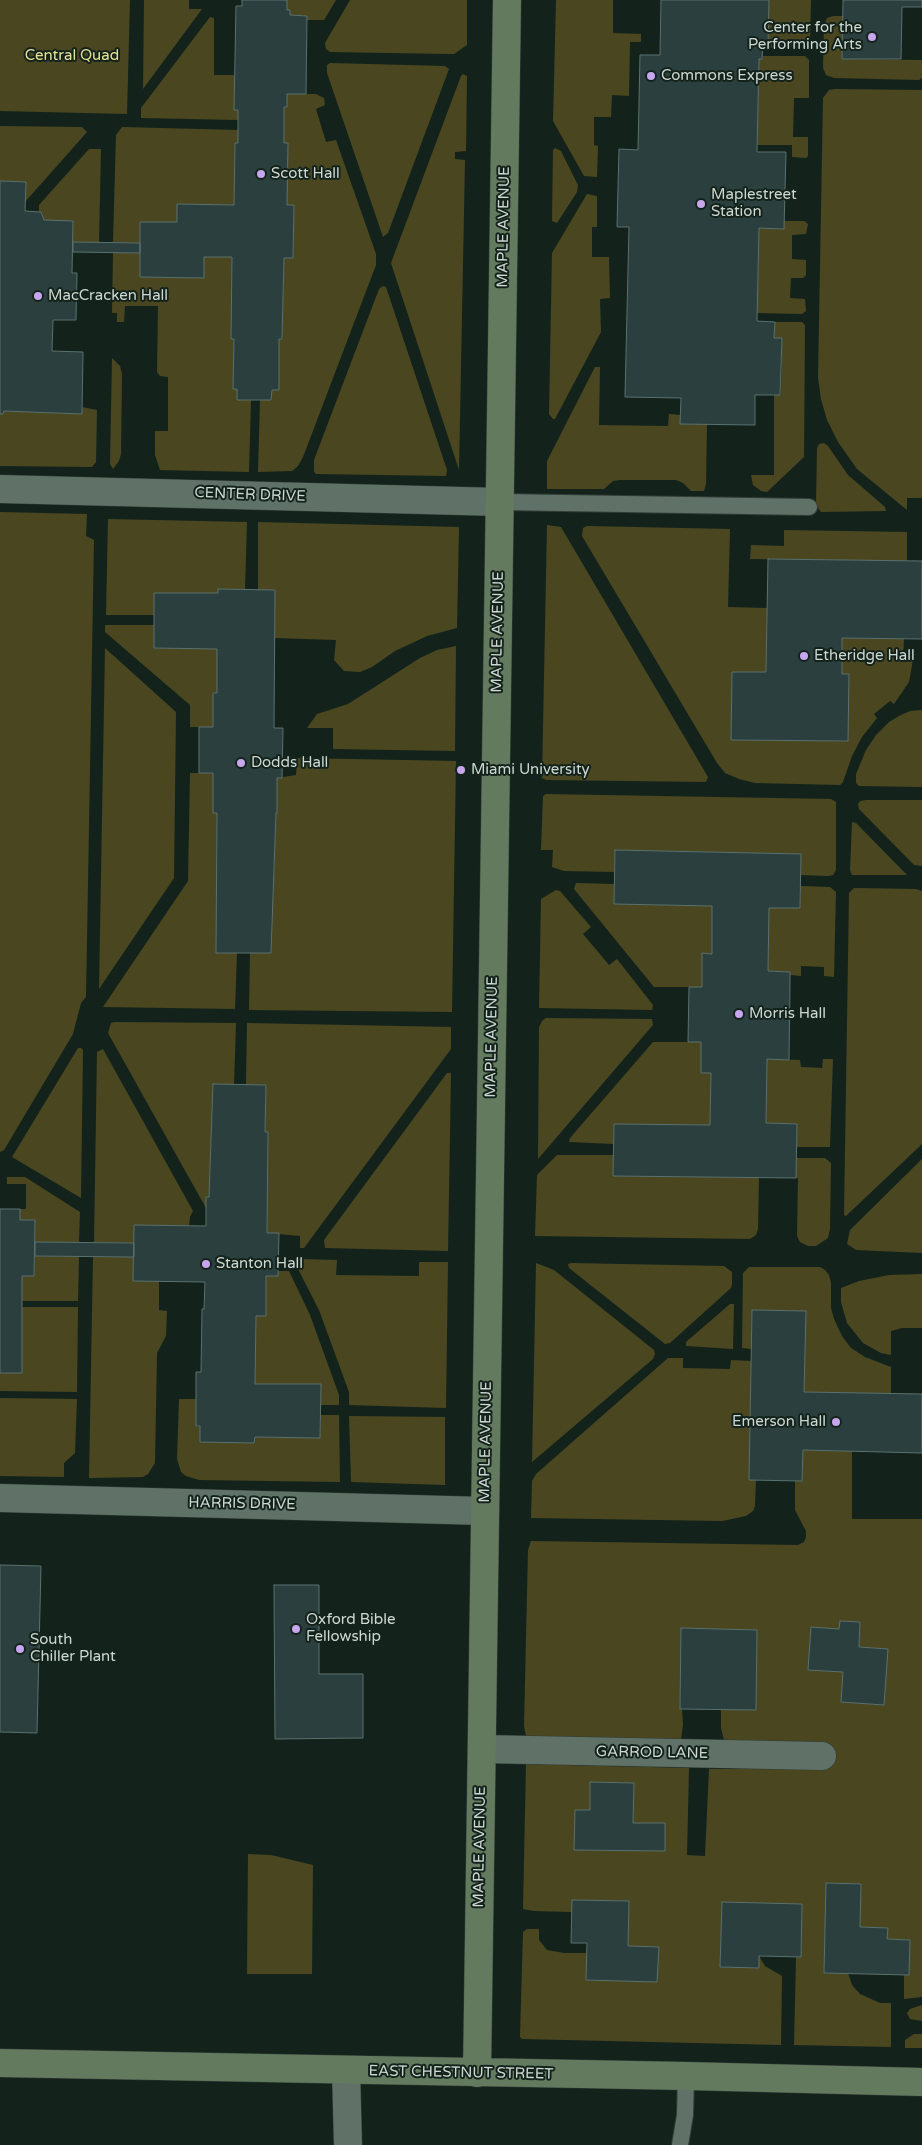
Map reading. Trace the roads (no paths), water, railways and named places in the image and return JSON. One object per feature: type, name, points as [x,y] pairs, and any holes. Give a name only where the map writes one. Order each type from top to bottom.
[{"type":"street","name":"MAPLE AVENUE","points":[[477,2073],[507,0]]},
{"type":"street","name":"CENTER DRIVE","points":[[0,490],[500,502]]},
{"type":"street","name":"HARRIS DRIVE","points":[[0,1498],[485,1511]]},
{"type":"street","name":"GARROD LANE","points":[[482,1749],[822,1756]]},
{"type":"street","name":"EAST CHESTNUT STREET","points":[[0,2063],[922,2082]]},
{"type":"street","points":[[346,2070],[348,2145]]},
{"type":"lane","points":[[500,502],[810,507]]},
{"type":"lane","points":[[680,2145],[685,2115],[686,2076]]},
{"type":"place","name":"Center for the Performing Arts","points":[[872,37]]},
{"type":"place","name":"Commons Express","points":[[651,76]]},
{"type":"place","name":"Scott Hall","points":[[261,174]]},
{"type":"place","name":"Maplestreet Station","points":[[701,204]]},
{"type":"place","name":"MacCracken Hall","points":[[38,296]]},
{"type":"place","name":"Etheridge Hall","points":[[804,656]]},
{"type":"place","name":"Dodds Hall","points":[[241,763]]},
{"type":"place","name":"Miami University","points":[[461,770]]},
{"type":"place","name":"Morris Hall","points":[[739,1014]]},
{"type":"place","name":"Stanton Hall","points":[[206,1264]]},
{"type":"place","name":"Emerson Hall","points":[[836,1422]]},
{"type":"place","name":"Oxford Bible Fellowship","points":[[296,1629]]},
{"type":"place","name":"South Chiller Plant","points":[[20,1649]]},
{"type":"park label","name":"Central Quad","points":[[72,56]]}]
